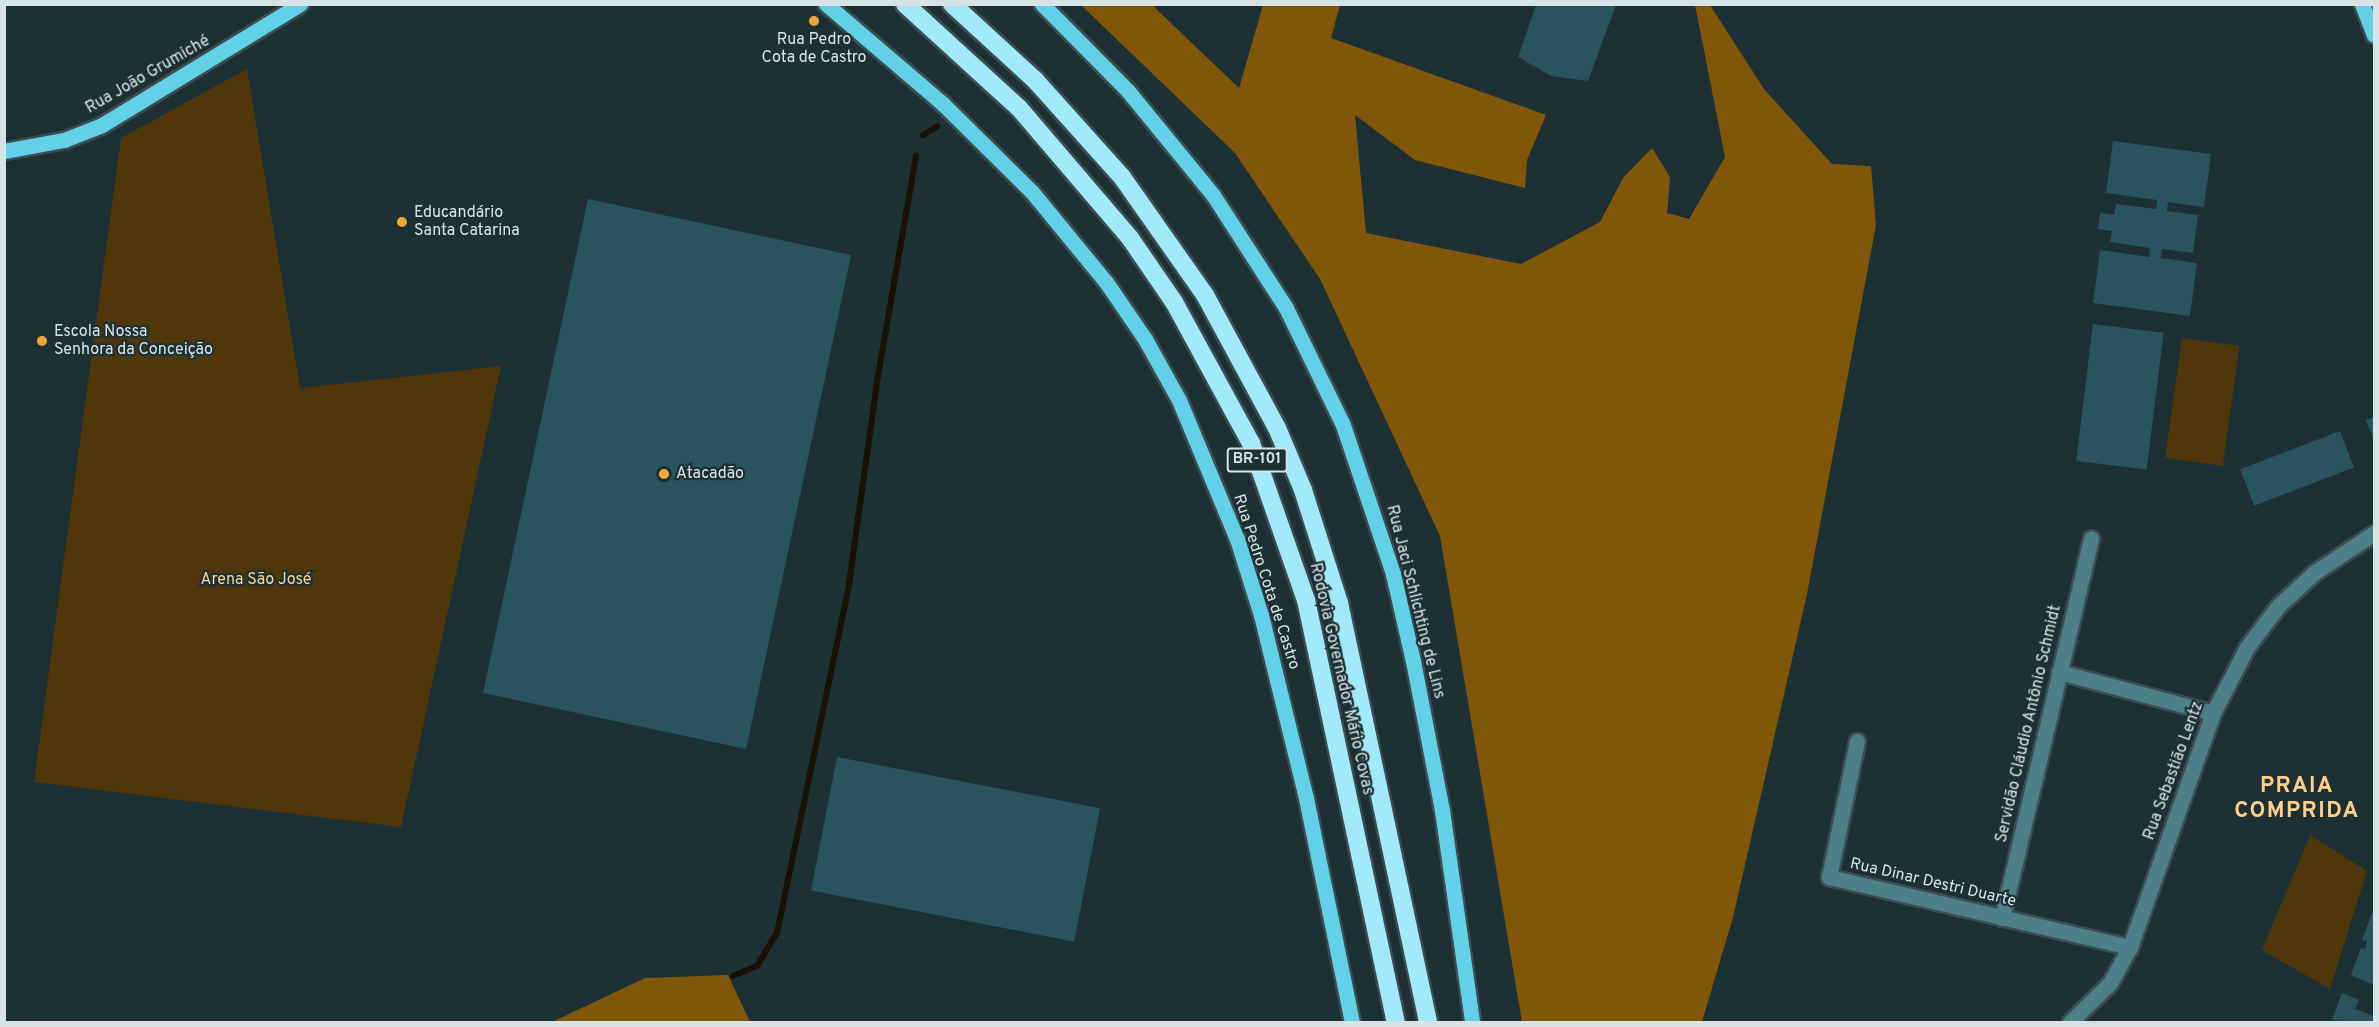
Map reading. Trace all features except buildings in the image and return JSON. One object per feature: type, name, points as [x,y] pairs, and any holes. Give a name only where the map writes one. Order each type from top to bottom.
[{"type":"highway","name":"Rodovia Governador Mário Covas","points":[[905,4],[1019,108],[1130,238],[1174,302],[1251,443],[1306,600],[1396,1023]]},
{"type":"highway","name":"Rodovia Governador Mário Covas","points":[[952,4],[1035,80],[1122,177],[1205,295],[1276,428],[1303,490],[1339,603],[1428,1023]]},
{"type":"main road","name":"Rua João Grumiché","points":[[4,151],[64,140],[102,125],[300,4]]},
{"type":"main road","name":"Rua Pedro Cota de Castro","points":[[826,4],[943,104],[1032,192],[1106,282],[1145,339],[1179,400],[1237,539],[1261,615],[1306,798],[1352,1023]]},
{"type":"main road","name":"Rua Jaci Schlichting de Lins","points":[[1042,4],[1128,91],[1213,195],[1286,308],[1343,425],[1393,573],[1413,660],[1442,810],[1472,1023]]},
{"type":"main road","points":[[2362,4],[2374,35]]},
{"type":"street","name":"Rua Sebastião Lentz","points":[[2070,1023],[2110,983],[2130,948],[2213,713],[2247,647],[2279,605],[2315,572],[2374,533]]},
{"type":"street","name":"Servidão Cláudio Antônio Schmidt","points":[[2002,918],[2091,538]]},
{"type":"street","points":[[2059,672],[2213,713]]},
{"type":"street","name":"Rua Dinar Destri Duarte","points":[[1857,741],[1829,877],[2130,948]]},
{"type":"green space","name":"Arena São José","points":[[247,69],[300,388],[501,366],[401,827],[34,782],[121,138]]},
{"type":"green space","points":[[2182,338],[2239,346],[2223,466],[2165,458]]},
{"type":"green space","points":[[2310,835],[2367,871],[2330,989],[2262,950]]},
{"type":"shaded area","points":[[1081,5],[1152,5],[1239,88],[1263,5],[1340,5],[1331,38],[1546,115],[1527,160],[1525,188],[1415,160],[1355,115],[1366,233],[1521,264],[1600,222],[1623,178],[1652,148],[1670,177],[1667,213],[1689,219],[1725,157],[1695,5],[1710,5],[1764,89],[1832,164],[1871,166],[1876,225],[1807,594],[1733,917],[1702,1022],[1522,1022],[1440,536],[1320,279],[1235,153]]},
{"type":"shaded area","points":[[728,975],[750,1022],[552,1022],[645,978]]},
{"type":"waterway","points":[[923,135],[938,126]]},
{"type":"waterway","points":[[733,976],[757,966],[777,933],[849,584],[878,376],[916,155]]},
{"type":"place","name":"Rua Pedro Cota de Castro","points":[[814,21]]},
{"type":"place","name":"Educandário Santa Catarina","points":[[402,222]]},
{"type":"place","name":"Escola Nossa Senhora da Conceição","points":[[42,341]]},
{"type":"place","name":"Atacadão","points":[[664,474]]},
{"type":"district","name":"PRAIA COMPRIDA","points":[[2297,798]]}]
